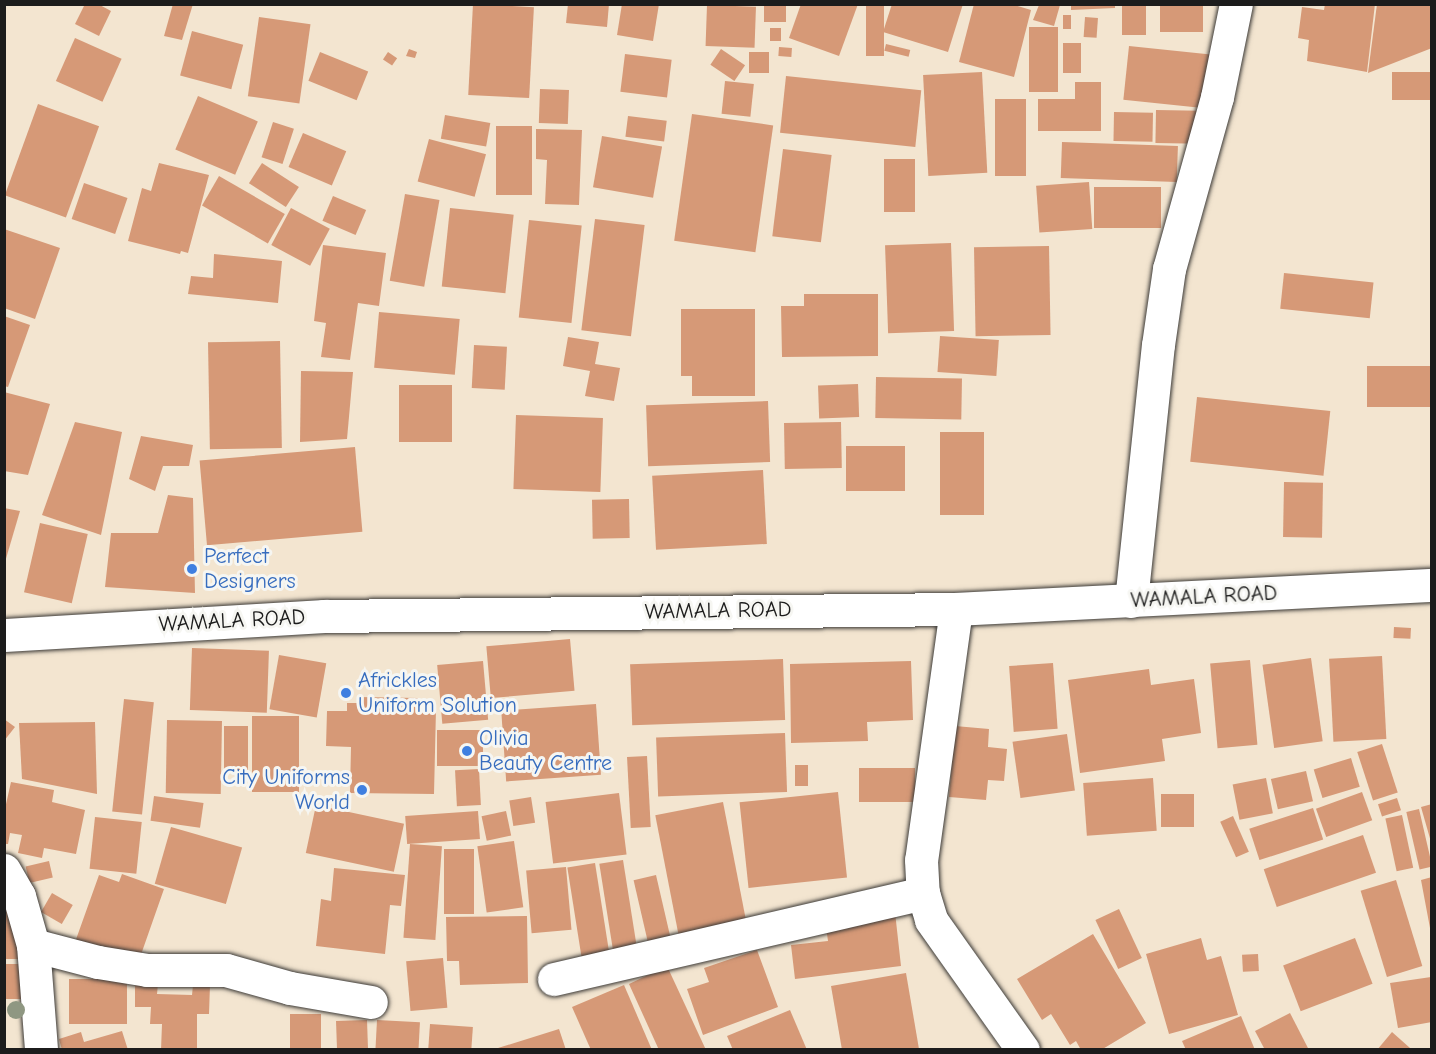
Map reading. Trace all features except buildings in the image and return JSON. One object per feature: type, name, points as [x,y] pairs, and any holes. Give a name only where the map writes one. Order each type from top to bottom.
[{"type":"street","points":[[1131,601],[1158,345],[1169,269],[1217,97],[1236,4]]},
{"type":"street","name":"WAMALA ROAD","points":[[4,635],[324,616],[956,609],[1431,585]]},
{"type":"street","points":[[956,609],[921,860],[923,893],[932,920],[1023,1050]]},
{"type":"street","points":[[4,870],[19,896],[33,945],[41,1050]]},
{"type":"street","points":[[554,979],[923,893]]},
{"type":"street","points":[[33,945],[98,962],[147,970],[226,970],[290,988],[371,1002]]},
{"type":"place","name":"Perfect Designers","points":[[192,569]]},
{"type":"place","name":"Africkles Uniform Solution","points":[[346,693]]},
{"type":"place","name":"Olivia Beauty Centre","points":[[467,751]]},
{"type":"place","name":"City Uniforms World","points":[[362,790]]}]
